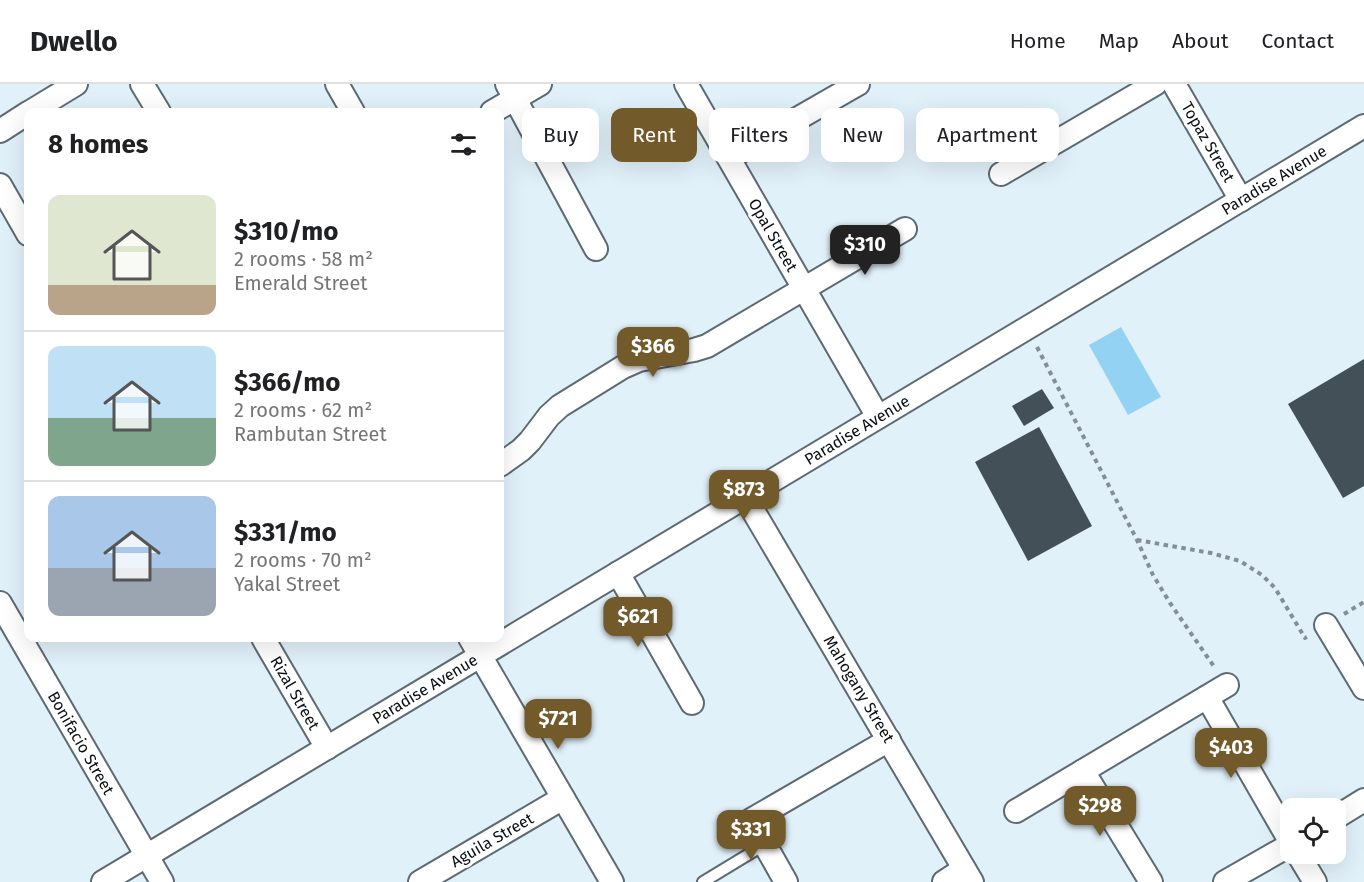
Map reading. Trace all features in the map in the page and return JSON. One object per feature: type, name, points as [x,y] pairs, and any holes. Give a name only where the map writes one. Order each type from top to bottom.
[{"type":"street","points":[[37,108],[76,84]]},
{"type":"street","points":[[142,84],[157,108]]},
{"type":"street","points":[[337,84],[351,108]]},
{"type":"street","points":[[496,108],[511,92],[540,84]]},
{"type":"street","name":"Opal Street","points":[[686,84],[709,124]]},
{"type":"street","points":[[1001,174],[1155,84]]},
{"type":"street","name":"Topaz Street","points":[[1174,84],[1241,200]]},
{"type":"street","points":[[809,110],[850,86]]},
{"type":"street","points":[[511,92],[596,249]]},
{"type":"street","points":[[0,131],[24,116]]},
{"type":"street","name":"Paradise Avenue","points":[[504,632],[618,573],[1364,126]]},
{"type":"street","name":"Opal Street","points":[[731,162],[878,417]]},
{"type":"street","points":[[0,185],[24,227]]},
{"type":"street","points":[[504,462],[521,450],[549,416],[561,406],[623,367],[639,360],[706,346],[905,229]]},
{"type":"street","name":"Mahogany Street","points":[[745,497],[968,876]]},
{"type":"street","points":[[618,573],[692,703]]},
{"type":"street","name":"Bonifacio Street","points":[[0,603],[162,882]]},
{"type":"street","points":[[1326,625],[1364,688]]},
{"type":"street","name":"Rizal Street","points":[[265,642],[327,748]]},
{"type":"street","points":[[476,647],[612,882]]},
{"type":"street","name":"Paradise Avenue","points":[[103,882],[327,748],[476,647]]},
{"type":"street","points":[[1016,811],[1227,685]]},
{"type":"street","points":[[1207,697],[1280,825]]},
{"type":"street","points":[[786,882],[751,820],[889,740]]},
{"type":"street","points":[[1083,771],[1151,882]]},
{"type":"street","name":"Aguila Street","points":[[420,882],[563,798]]},
{"type":"street","points":[[1346,811],[1364,800]]},
{"type":"street","points":[[1225,882],[1280,849]]},
{"type":"street","points":[[1304,864],[1315,882]]},
{"type":"street","points":[[944,882],[968,876]]},
{"type":"lane","points":[[703,882],[764,844]]},
{"type":"path","points":[[994,162],[1001,174]]},
{"type":"path","points":[[1027,328],[1153,575],[1227,685]]},
{"type":"path","points":[[1137,540],[1211,553],[1240,561],[1262,575],[1275,588],[1305,638]]},
{"type":"shaded area","points":[[1121,327],[1161,397],[1128,415],[1089,345]]},
{"type":"building","points":[[1364,359],[1364,486],[1343,498],[1288,404]]},
{"type":"building","points":[[1042,389],[1054,408],[1024,426],[1012,406]]},
{"type":"building","points":[[1039,427],[1092,526],[1028,561],[975,462]]}]
